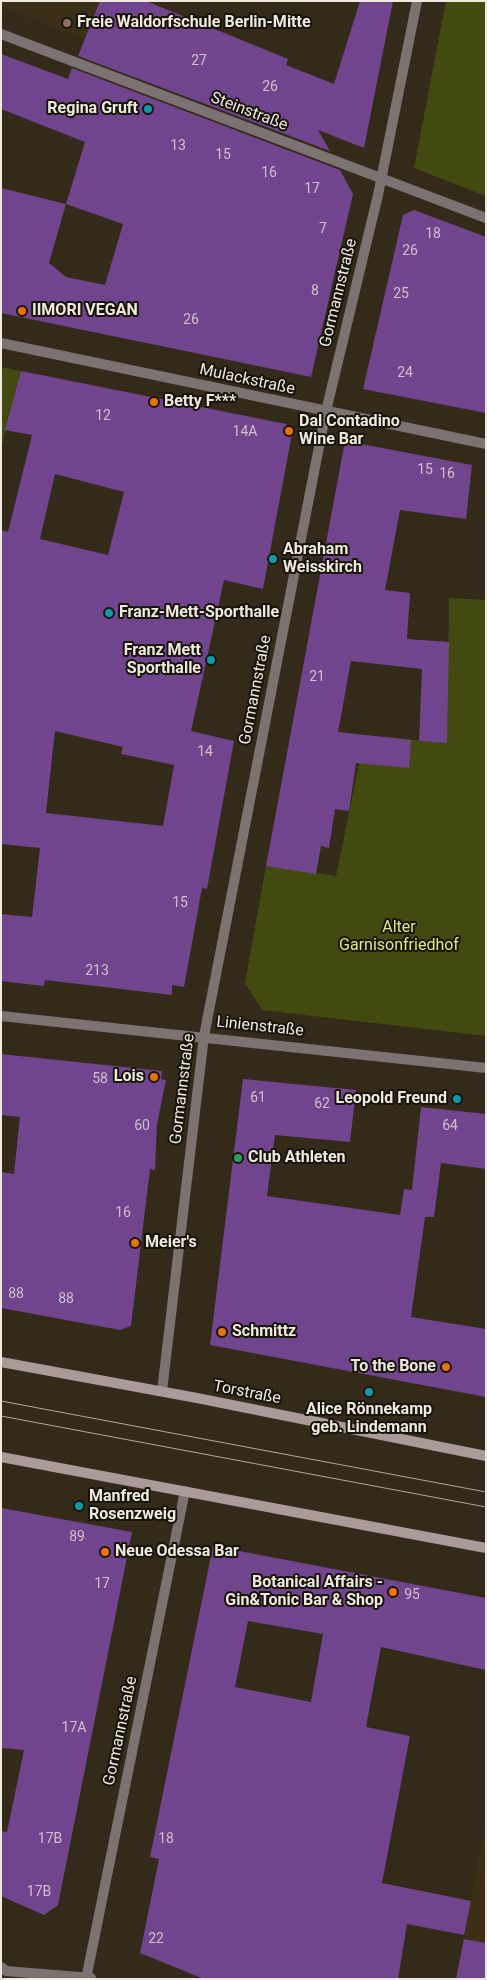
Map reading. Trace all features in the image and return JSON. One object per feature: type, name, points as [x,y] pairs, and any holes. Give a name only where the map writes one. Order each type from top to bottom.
[{"type":"main road","name":"Torstraße","points":[[1,1362],[486,1456]]},
{"type":"main road","points":[[1,1457],[486,1548]]},
{"type":"street","name":"Gormannstraße","points":[[162,1392],[204,1036],[326,412],[382,178],[418,1]]},
{"type":"street","name":"Steinstraße","points":[[1,34],[486,218]]},
{"type":"street","name":"Mulackstraße","points":[[1,343],[486,444]]},
{"type":"street","name":"Linienstraße","points":[[1,1016],[204,1036],[486,1068]]},
{"type":"street","name":"Gormannstraße","points":[[88,1978],[185,1491]]},
{"type":"street","points":[[1,1967],[6,1970],[88,1978]]},
{"type":"shaded area","name":"Freie Waldorfschule Berlin-Mitte","points":[[1,1],[100,1],[85,39],[1,7]]},
{"type":"shaded area","points":[[484,1830],[486,1979],[456,1979],[471,1901]]},
{"type":"green space","points":[[446,1],[486,1],[486,196],[414,168]]},
{"type":"green space","points":[[1,367],[21,371],[1,449]]},
{"type":"green space","name":"Alter Garnisonfriedhof","points":[[449,598],[486,600],[486,1036],[262,1010],[245,983],[266,866],[336,876],[365,735],[447,743]]},
{"type":"building","points":[[100,1],[146,1],[288,59],[286,65],[334,84],[360,1],[393,1],[364,148],[318,130],[330,151],[78,56]]},
{"type":"building","points":[[1,54],[68,79],[72,68],[340,170],[353,194],[311,377],[1,313],[1,188],[66,204],[85,142],[1,109]],"holes":[[[66,204],[123,224],[105,285],[66,277],[49,263]]]},
{"type":"building","points":[[414,210],[486,237],[486,413],[363,389],[403,215]]},
{"type":"building","points":[[21,371],[286,424],[292,434],[263,589],[224,580],[191,731],[234,741],[207,889],[202,888],[184,987],[172,985],[172,995],[45,980],[44,986],[1,981],[1,914],[32,917],[40,848],[1,844],[1,530],[8,532],[32,435],[5,430]],"holes":[[[55,474],[124,492],[108,555],[40,539]],[[55,731],[123,747],[121,754],[174,765],[163,826],[46,813]]]},
{"type":"building","points":[[345,441],[472,465],[466,519],[400,510],[385,590],[410,593],[407,639],[449,642],[447,743],[419,741],[422,669],[351,661],[338,732],[411,740],[409,768],[356,763],[349,811],[335,809],[329,848],[321,846],[316,874],[266,866]]},
{"type":"building","points":[[1,1054],[162,1071],[161,1079],[166,1080],[157,1124],[155,1170],[150,1169],[131,1326],[120,1330],[1,1308],[1,1172],[14,1174],[20,1117],[1,1115]]},
{"type":"building","points":[[243,1079],[356,1090],[350,1142],[275,1135],[267,1196],[400,1215],[404,1189],[412,1190],[421,1107],[486,1114],[486,1169],[441,1163],[434,1217],[425,1217],[411,1317],[486,1329],[486,1397],[210,1345]]},
{"type":"building","points":[[1,1508],[132,1532],[58,1905],[44,1915],[1,1896],[1,1831],[7,1832],[24,1750],[1,1748]]},
{"type":"building","points":[[213,1546],[486,1598],[486,1670],[381,1647],[366,1727],[410,1736],[382,1883],[471,1901],[464,1935],[407,1924],[398,1979],[204,1979],[140,1953],[159,1859],[150,1857]],"holes":[[[248,1621],[323,1634],[311,1702],[235,1687]]]},
{"type":"building","points":[[464,1939],[486,1943],[486,1979],[456,1979]]},
{"type":"tram line","points":[[1,1401],[486,1492]]},
{"type":"tram line","points":[[1,1416],[486,1507]]},
{"type":"place","name":"Freie Waldorfschule Berlin-Mitte","points":[[67,23]]},
{"type":"place","name":"Regina Gruft","points":[[148,109]]},
{"type":"place","name":"IIMORI VEGAN","points":[[22,311]]},
{"type":"place","name":"Betty F***","points":[[154,402]]},
{"type":"place","name":"Dal Contadino Wine Bar","points":[[289,431]]},
{"type":"place","name":"Abraham Weisskirch","points":[[273,559]]},
{"type":"place","name":"Franz-Mett-Sporthalle","points":[[109,613]]},
{"type":"place","name":"Franz Mett Sporthalle","points":[[211,660]]},
{"type":"place","name":"Lois","points":[[154,1077]]},
{"type":"place","name":"Leopold Freund","points":[[457,1099]]},
{"type":"place","name":"Club Athleten","points":[[238,1158]]},
{"type":"place","name":"Meier's","points":[[135,1243]]},
{"type":"place","name":"Schmittz","points":[[222,1332]]},
{"type":"place","name":"To the Bone","points":[[446,1367]]},
{"type":"place","name":"Alice Rönnekamp geb. Lindemann","points":[[369,1392]]},
{"type":"place","name":"Manfred Rosenzweig","points":[[79,1506]]},
{"type":"place","name":"Neue Odessa Bar","points":[[105,1552]]},
{"type":"place","name":"Botanical Affairs - Gin&Tonic Bar & Shop","points":[[393,1592]]}]
